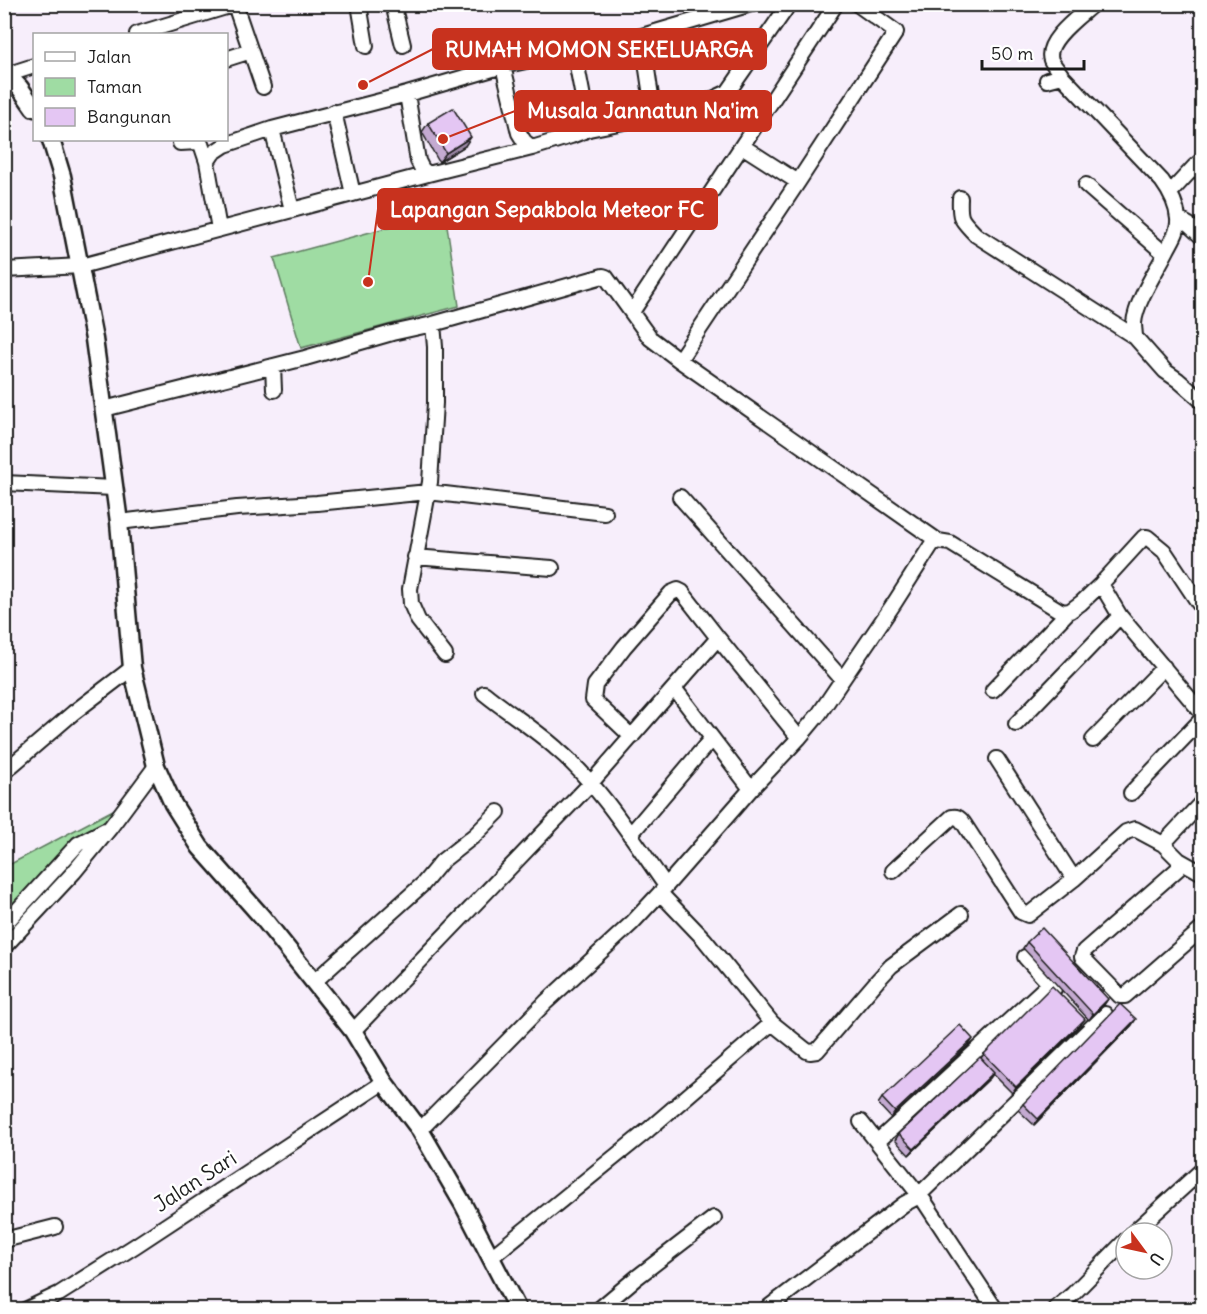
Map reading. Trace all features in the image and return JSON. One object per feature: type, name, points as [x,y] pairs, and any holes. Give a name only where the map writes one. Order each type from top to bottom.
[{"type":"main road","points":[[7,72],[33,107]]},
{"type":"main road","points":[[51,141],[62,176],[94,339],[119,522],[132,668],[156,766],[173,804],[200,847],[262,916],[315,982],[353,1031],[384,1082],[420,1130],[463,1204],[518,1310]]},
{"type":"street","points":[[359,4],[366,46]]},
{"type":"street","points":[[393,4],[403,45]]},
{"type":"street","points":[[207,162],[213,153],[225,145],[272,129],[503,66],[642,36],[751,4]]},
{"type":"street","points":[[4,270],[81,266],[532,148],[589,129],[700,105],[728,92],[788,4]]},
{"type":"street","points":[[632,312],[836,4]]},
{"type":"street","points":[[679,360],[896,32],[857,4]]},
{"type":"street","points":[[1093,4],[1077,10],[1050,50],[1051,60],[1062,76],[1162,181],[1176,207],[1178,219],[1177,231],[1137,312],[1134,323],[1135,337]]},
{"type":"street","points":[[145,33],[175,29],[187,12],[231,5],[251,51],[262,87]]},
{"type":"street","points":[[642,36],[654,116]]},
{"type":"street","points":[[574,50],[589,129]]},
{"type":"street","points":[[228,58],[251,51]]},
{"type":"street","points":[[7,72],[33,66]]},
{"type":"street","points":[[503,66],[519,133],[532,148]]},
{"type":"street","points":[[1047,80],[1062,76]]},
{"type":"street","points":[[407,94],[418,161],[428,174]]},
{"type":"street","points":[[334,112],[353,194]]},
{"type":"street","points":[[272,129],[291,210]]},
{"type":"street","points":[[180,143],[198,142],[201,144],[207,162],[219,230]]},
{"type":"street","points":[[742,146],[798,182]]},
{"type":"street","points":[[1162,181],[1198,164]]},
{"type":"street","points":[[1170,193],[1198,164]]},
{"type":"street","points":[[1086,185],[1165,254]]},
{"type":"street","points":[[960,198],[959,214],[976,235],[1135,337],[1165,371],[1201,397]]},
{"type":"street","points":[[1178,219],[1203,237]]},
{"type":"street","points":[[104,409],[433,324],[603,276],[609,279],[650,338],[679,360],[938,541],[950,543],[1062,612],[1068,612]]},
{"type":"street","points":[[433,324],[435,404],[428,492],[410,589],[411,604],[418,620],[445,655]]},
{"type":"street","points":[[273,366],[274,390]]},
{"type":"street","points":[[4,483],[114,488]]},
{"type":"street","points":[[119,522],[237,508],[428,492],[605,513]]},
{"type":"street","points":[[680,497],[842,679]]},
{"type":"street","points":[[993,690],[1068,612],[1101,584],[1144,537],[1164,551],[1203,608]]},
{"type":"street","points":[[420,1130],[546,1002],[632,923],[799,738],[819,714],[932,544],[938,541]]},
{"type":"street","points":[[416,557],[552,568]]},
{"type":"street","points":[[1101,584],[1120,616],[1203,713]]},
{"type":"street","points":[[632,738],[592,700],[593,690],[624,647],[671,593],[678,590],[682,592],[799,738]]},
{"type":"street","points":[[1016,724],[1120,616]]},
{"type":"street","points":[[353,1031],[591,783],[718,638]]},
{"type":"street","points":[[1093,740],[1164,666]]},
{"type":"street","points":[[4,772],[73,713],[132,668]]},
{"type":"street","points":[[674,688],[751,789]]},
{"type":"street","points":[[484,693],[557,748],[591,783],[630,835],[663,889],[772,1023],[807,1051],[817,1051],[891,966],[961,914]]},
{"type":"street","points":[[1131,794],[1203,718]]},
{"type":"street","points":[[630,835],[712,738]]},
{"type":"street","points":[[997,759],[1074,879]]},
{"type":"street","points":[[4,947],[74,872],[156,766]]},
{"type":"street","points":[[1163,844],[1203,802]]},
{"type":"street","points":[[315,982],[423,884],[442,861],[498,813]]},
{"type":"street","points":[[893,871],[952,817],[956,816],[968,830],[1021,912],[1026,915],[1074,879],[1129,830],[1135,829],[1163,844],[1179,860],[1203,873]]},
{"type":"street","points":[[4,925],[78,844],[110,828]]},
{"type":"street","points":[[1179,860],[1179,868],[1084,951],[1082,957],[1120,996],[1125,996],[1203,929]]},
{"type":"street","points":[[1025,957],[1063,999]]},
{"type":"street","points":[[877,1142],[1049,984]]},
{"type":"street","points":[[922,1198],[1087,1025],[1105,1014]]},
{"type":"street","points":[[490,1258],[648,1130],[772,1023]]},
{"type":"street","name":"Jalan Sari","points":[[25,1310],[59,1294],[135,1246],[384,1082]]},
{"type":"street","points":[[861,1122],[922,1198],[996,1310]]},
{"type":"street","points":[[1146,1221],[1203,1170]]},
{"type":"street","points":[[765,1310],[904,1204],[917,1197],[922,1198]]},
{"type":"street","points":[[598,1310],[714,1218]]},
{"type":"street","points":[[4,1240],[56,1227]]},
{"type":"street","points":[[1054,1310],[1114,1252]]},
{"type":"green space","points":[[445,212],[459,306],[301,348],[274,258]]},
{"type":"green space","points":[[115,809],[87,847],[5,935],[5,867]]},
{"type":"building","points":[[453,108],[471,137],[446,153],[428,123]]},
{"type":"building","points":[[1042,928],[1108,999],[1093,1014],[1027,942]]},
{"type":"building","points":[[1052,986],[1085,1019],[1016,1087],[984,1054]]},
{"type":"building","points":[[1120,1004],[1136,1019],[1038,1119],[1023,1104]]},
{"type":"building","points":[[960,1025],[973,1039],[895,1112],[882,1098]]},
{"type":"building","points":[[980,1057],[994,1072],[914,1149],[899,1134]]},
{"type":"place","name":"RUMAH MOMON SEKELUARGA","points":[[363,85]]},
{"type":"place","name":"Musala Jannatun Na'im","points":[[443,139]]},
{"type":"place","name":"Lapangan Sepakbola Meteor FC","points":[[368,282]]}]
